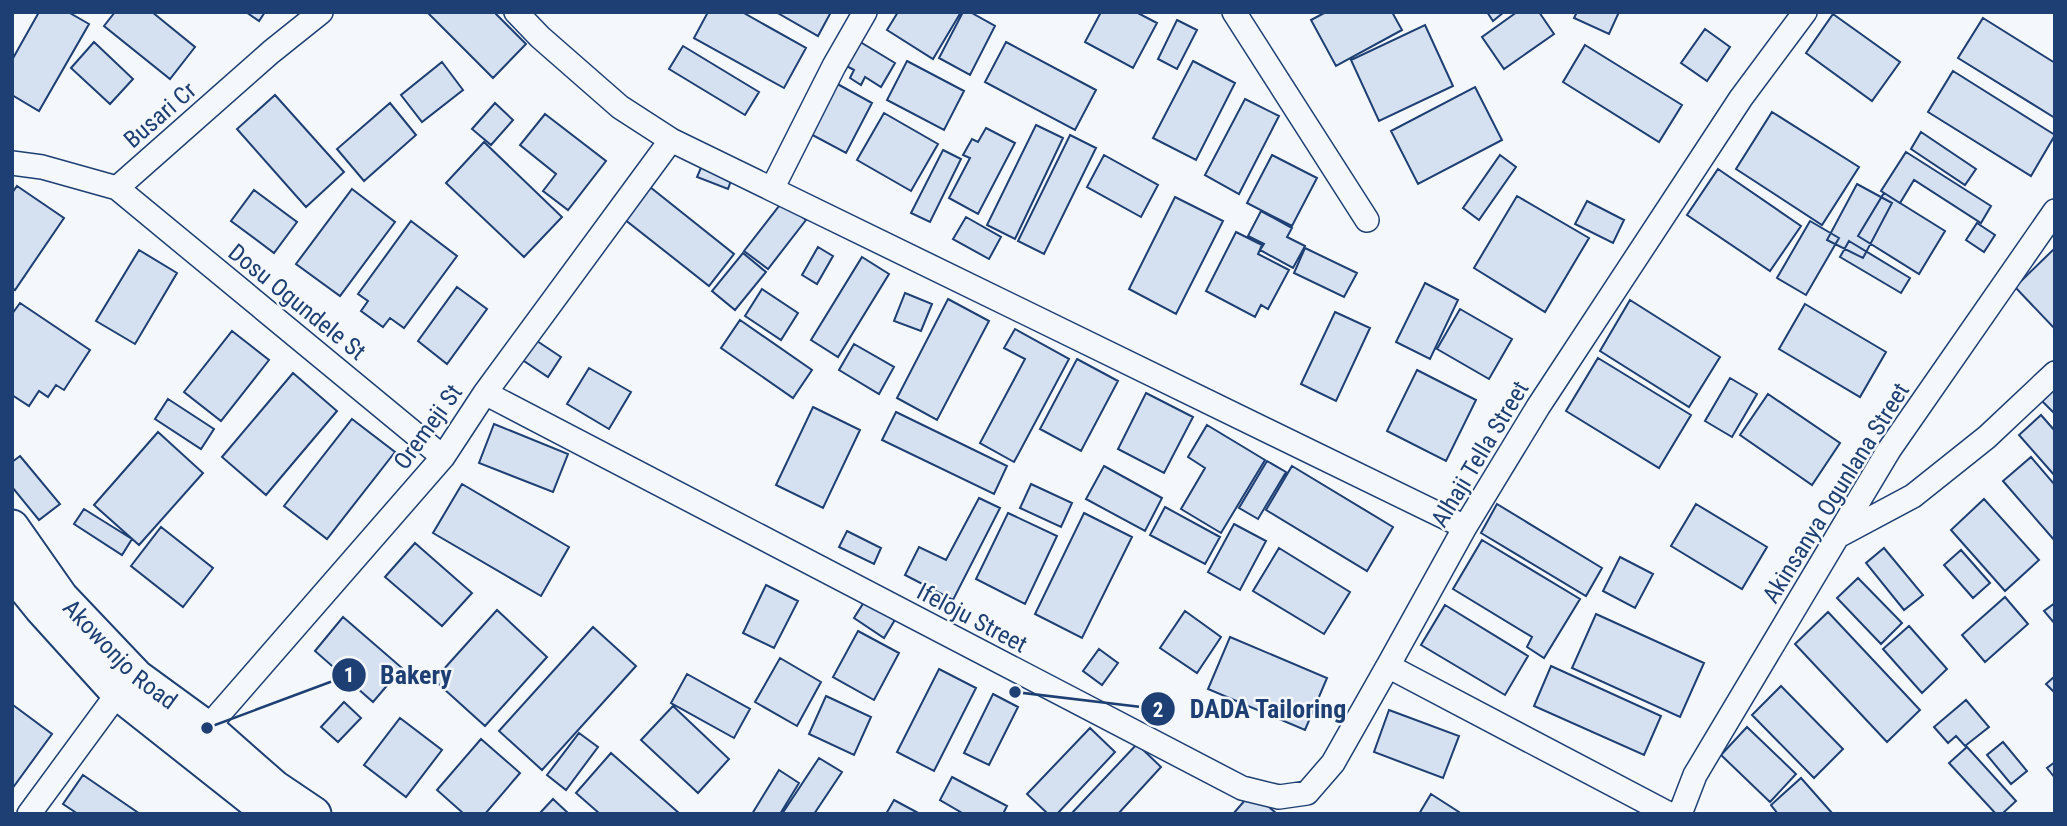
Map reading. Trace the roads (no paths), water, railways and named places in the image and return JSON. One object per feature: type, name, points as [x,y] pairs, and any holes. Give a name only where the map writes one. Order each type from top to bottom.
[{"type":"main road","name":"Akowonjo Road","points":[[12,527],[61,597],[137,677],[206,728],[274,788],[314,814]]},
{"type":"main road","name":"Akowonjo Road","points":[[12,572],[118,693],[271,814]]},
{"type":"street","name":"Busari Cr","points":[[117,188],[271,52],[321,12]]},
{"type":"street","points":[[516,12],[540,37],[620,107],[671,139],[1465,527]]},
{"type":"street","points":[[773,187],[834,66],[865,12]]},
{"type":"street","points":[[1234,12],[1367,220]]},
{"type":"street","name":"Alhaji Tella Street","points":[[1388,666],[1465,527],[1538,407],[1734,109],[1805,12]]},
{"type":"street","name":"Oremeji St","points":[[206,728],[443,457],[485,393],[671,139]]},
{"type":"street","points":[[12,163],[41,167],[117,188]]},
{"type":"street","name":"Dosu Ogundele St","points":[[117,188],[443,457]]},
{"type":"street","name":"Akinsanya Ogunlana Street","points":[[1680,814],[1695,775],[1889,450],[2055,211]]},
{"type":"street","points":[[1837,536],[1913,496],[1987,437],[2055,373]]},
{"type":"street","name":"Ifeloju Street","points":[[485,393],[1242,788],[1279,797],[1307,793],[1333,763],[1388,666]]},
{"type":"street","points":[[1388,666],[1669,814]]},
{"type":"street","points":[[30,814],[118,693]]},
{"type":"place","name":"DADA Tailoring","points":[[1015,692]]},
{"type":"place","name":"Bakery","points":[[207,728]]}]
